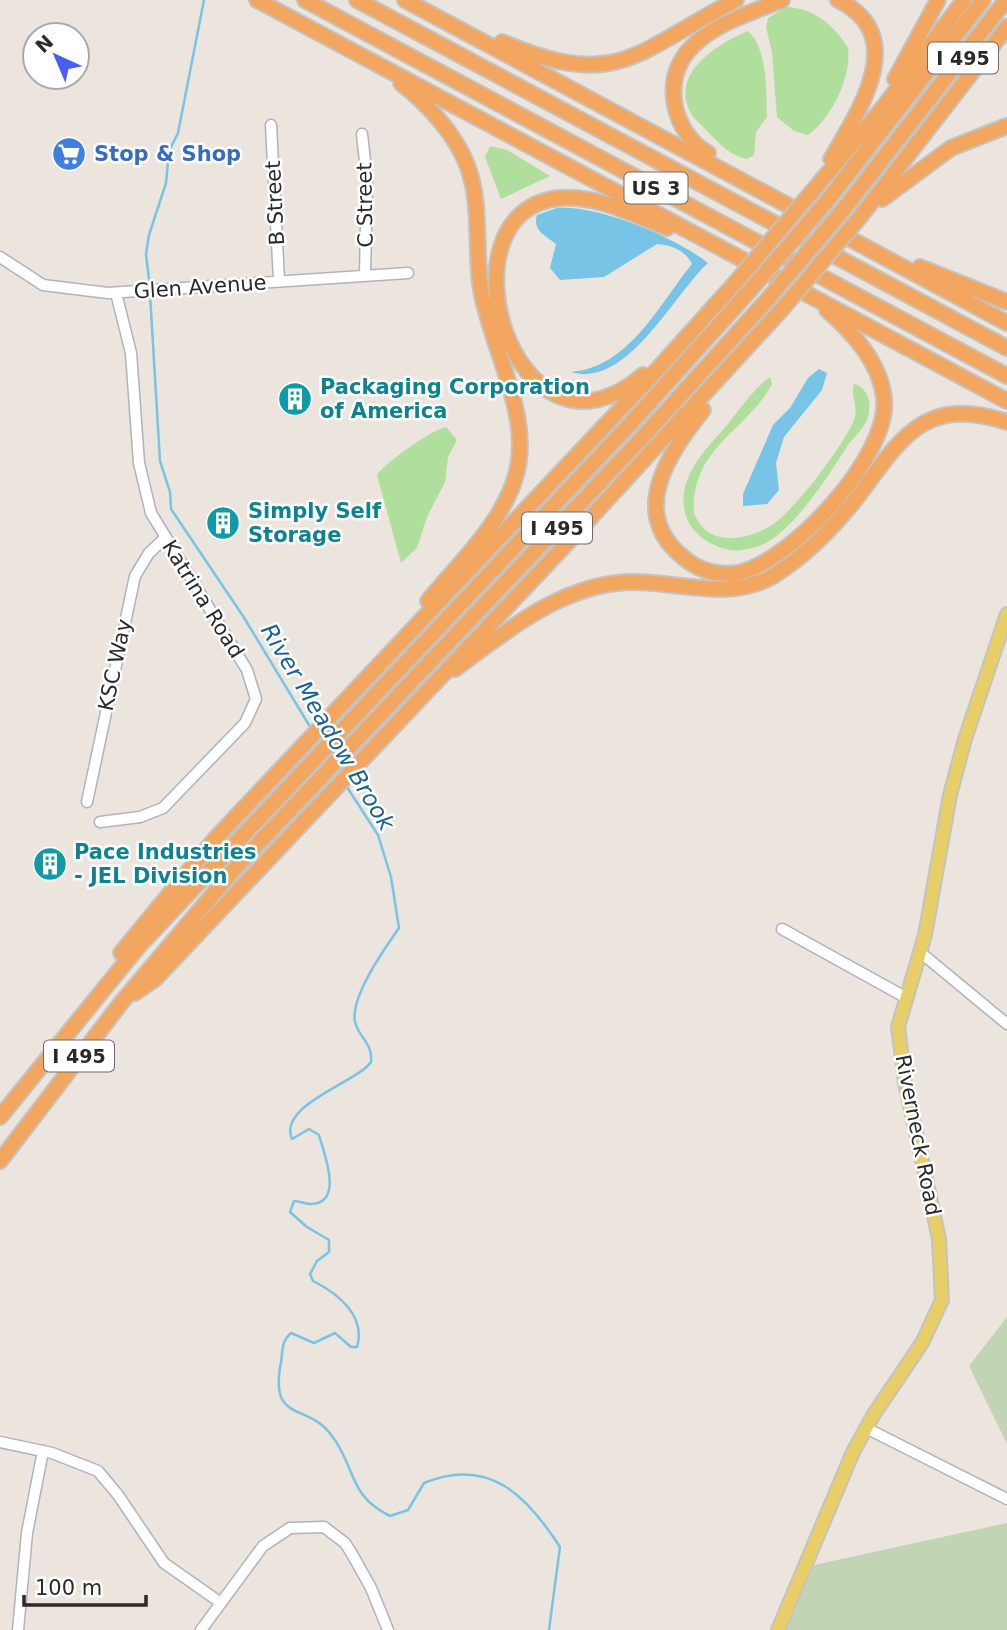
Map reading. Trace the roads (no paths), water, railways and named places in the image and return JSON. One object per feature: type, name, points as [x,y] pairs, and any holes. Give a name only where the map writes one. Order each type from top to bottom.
[{"type":"highway","points":[[257,0],[1007,401]]},
{"type":"highway","name":"US 3","points":[[305,0],[1007,376]]},
{"type":"highway","name":"US 3","points":[[357,0],[1007,348]]},
{"type":"highway","points":[[733,174],[715,157],[701,149],[682,126],[674,100],[678,70],[691,48],[709,31],[782,0]]},
{"type":"highway","points":[[811,193],[866,95],[875,66],[867,28],[852,9],[838,0]]},
{"type":"highway","points":[[845,152],[888,91],[938,0]]},
{"type":"highway","points":[[62,1037],[106,974],[170,892],[305,743],[736,282],[845,152],[964,0]]},
{"type":"highway","name":"I 495","points":[[0,1117],[62,1037],[138,947],[631,423],[751,289],[827,201],[983,0]]},
{"type":"highway","name":"I 495","points":[[0,1161],[121,1003],[230,874],[660,419],[768,299],[843,210],[1006,0]]},
{"type":"highway","points":[[409,2],[537,57],[587,66],[615,63],[642,53],[735,1]]},
{"type":"highway","points":[[409,2],[1007,323]]},
{"type":"highway","points":[[121,1003],[155,979],[430,685],[588,521],[783,307],[860,217],[1007,27]]},
{"type":"highway","points":[[356,53],[402,84],[426,106],[451,134],[466,161],[476,202],[481,290],[517,417],[520,443],[515,480],[498,514],[359,685]]},
{"type":"highway","points":[[860,217],[936,157],[966,140],[1007,126]]},
{"type":"highway","points":[[701,321],[648,371],[619,393],[593,401],[559,397],[533,380],[514,351],[496,284],[500,243],[512,223],[531,207],[557,198],[580,198],[614,206],[742,259]]},
{"type":"highway","points":[[854,240],[1007,302]]},
{"type":"highway","points":[[783,307],[682,436],[659,481],[656,510],[664,535],[687,561],[710,572],[735,573],[752,569],[790,544],[840,493],[881,430],[884,398],[870,360],[851,333],[807,294]]},
{"type":"highway","points":[[430,685],[519,624],[581,591],[625,582],[730,590],[766,580],[799,558],[831,528],[897,443],[915,426],[938,416],[956,414],[1007,422]]},
{"type":"main road","name":"Riverneck Road","points":[[778,1630],[866,1428],[922,1343],[942,1300],[939,1239],[905,1082],[898,1027],[920,952],[950,795],[965,739],[1007,614]]},
{"type":"street","name":"B Street","points":[[271,125],[279,281]]},
{"type":"street","name":"C Street","points":[[362,134],[367,179],[365,275]]},
{"type":"street","name":"Glen Avenue","points":[[0,257],[43,285],[116,293],[408,273]]},
{"type":"street","name":"Katrina Road","points":[[100,822],[140,817],[163,808],[245,723],[256,703],[256,691],[247,670],[150,513],[144,491],[131,353],[116,293]]},
{"type":"street","name":"KSC Way","points":[[87,802],[135,576],[149,554],[164,539]]},
{"type":"street","points":[[782,929],[905,997]]},
{"type":"street","points":[[920,952],[1007,1024]]},
{"type":"street","points":[[866,1428],[1007,1499]]},
{"type":"street","points":[[0,1442],[43,1451],[98,1471],[118,1495],[164,1563],[221,1603]]},
{"type":"street","points":[[18,1630],[27,1533],[43,1451]]},
{"type":"street","points":[[201,1630],[263,1546],[290,1528],[324,1527],[345,1543],[371,1588],[388,1630]]},
{"type":"water","points":[[557,208],[574,208],[615,217],[657,233],[708,263],[630,353],[611,367],[592,374],[571,372],[592,368],[627,346],[692,264],[686,255],[677,249],[657,244],[604,277],[560,280],[550,268],[556,244],[536,225],[537,215]]},
{"type":"water","points":[[819,369],[827,373],[822,390],[784,437],[776,463],[779,490],[767,504],[743,506],[743,494],[773,425],[790,408],[808,378]]},
{"type":"waterway","name":"River Meadow Brook","points":[[150,288],[146,254],[149,235],[166,183],[169,151],[178,133],[204,0]]},
{"type":"waterway","name":"River Meadow Brook","points":[[150,294],[160,461],[170,492],[171,509],[243,616],[312,730]]},
{"type":"waterway","name":"River Meadow Brook","points":[[345,784],[378,835],[391,877],[399,928],[370,973],[355,1012],[355,1022],[368,1045],[371,1062],[363,1070],[307,1105],[296,1115],[291,1127],[292,1139],[309,1129],[319,1135],[330,1186],[321,1201],[311,1204],[294,1201],[290,1212],[307,1227],[329,1240],[329,1252],[317,1261],[310,1274],[313,1281],[332,1292],[348,1307],[358,1325],[359,1336],[357,1347],[351,1347],[335,1333],[314,1343],[291,1333],[283,1346],[280,1395],[285,1404],[293,1410],[322,1425],[340,1448],[360,1490],[376,1508],[390,1516],[408,1510],[424,1483],[447,1476],[468,1474],[487,1478],[520,1497],[560,1547],[549,1630]]},
{"type":"place","name":"Stop & Shop","points":[[69,154]]},
{"type":"place","name":"Packaging Corporation of America","points":[[295,399]]},
{"type":"place","name":"Simply Self Storage","points":[[223,523]]},
{"type":"place","name":"Pace Industries - JEL Division","points":[[50,864]]}]
